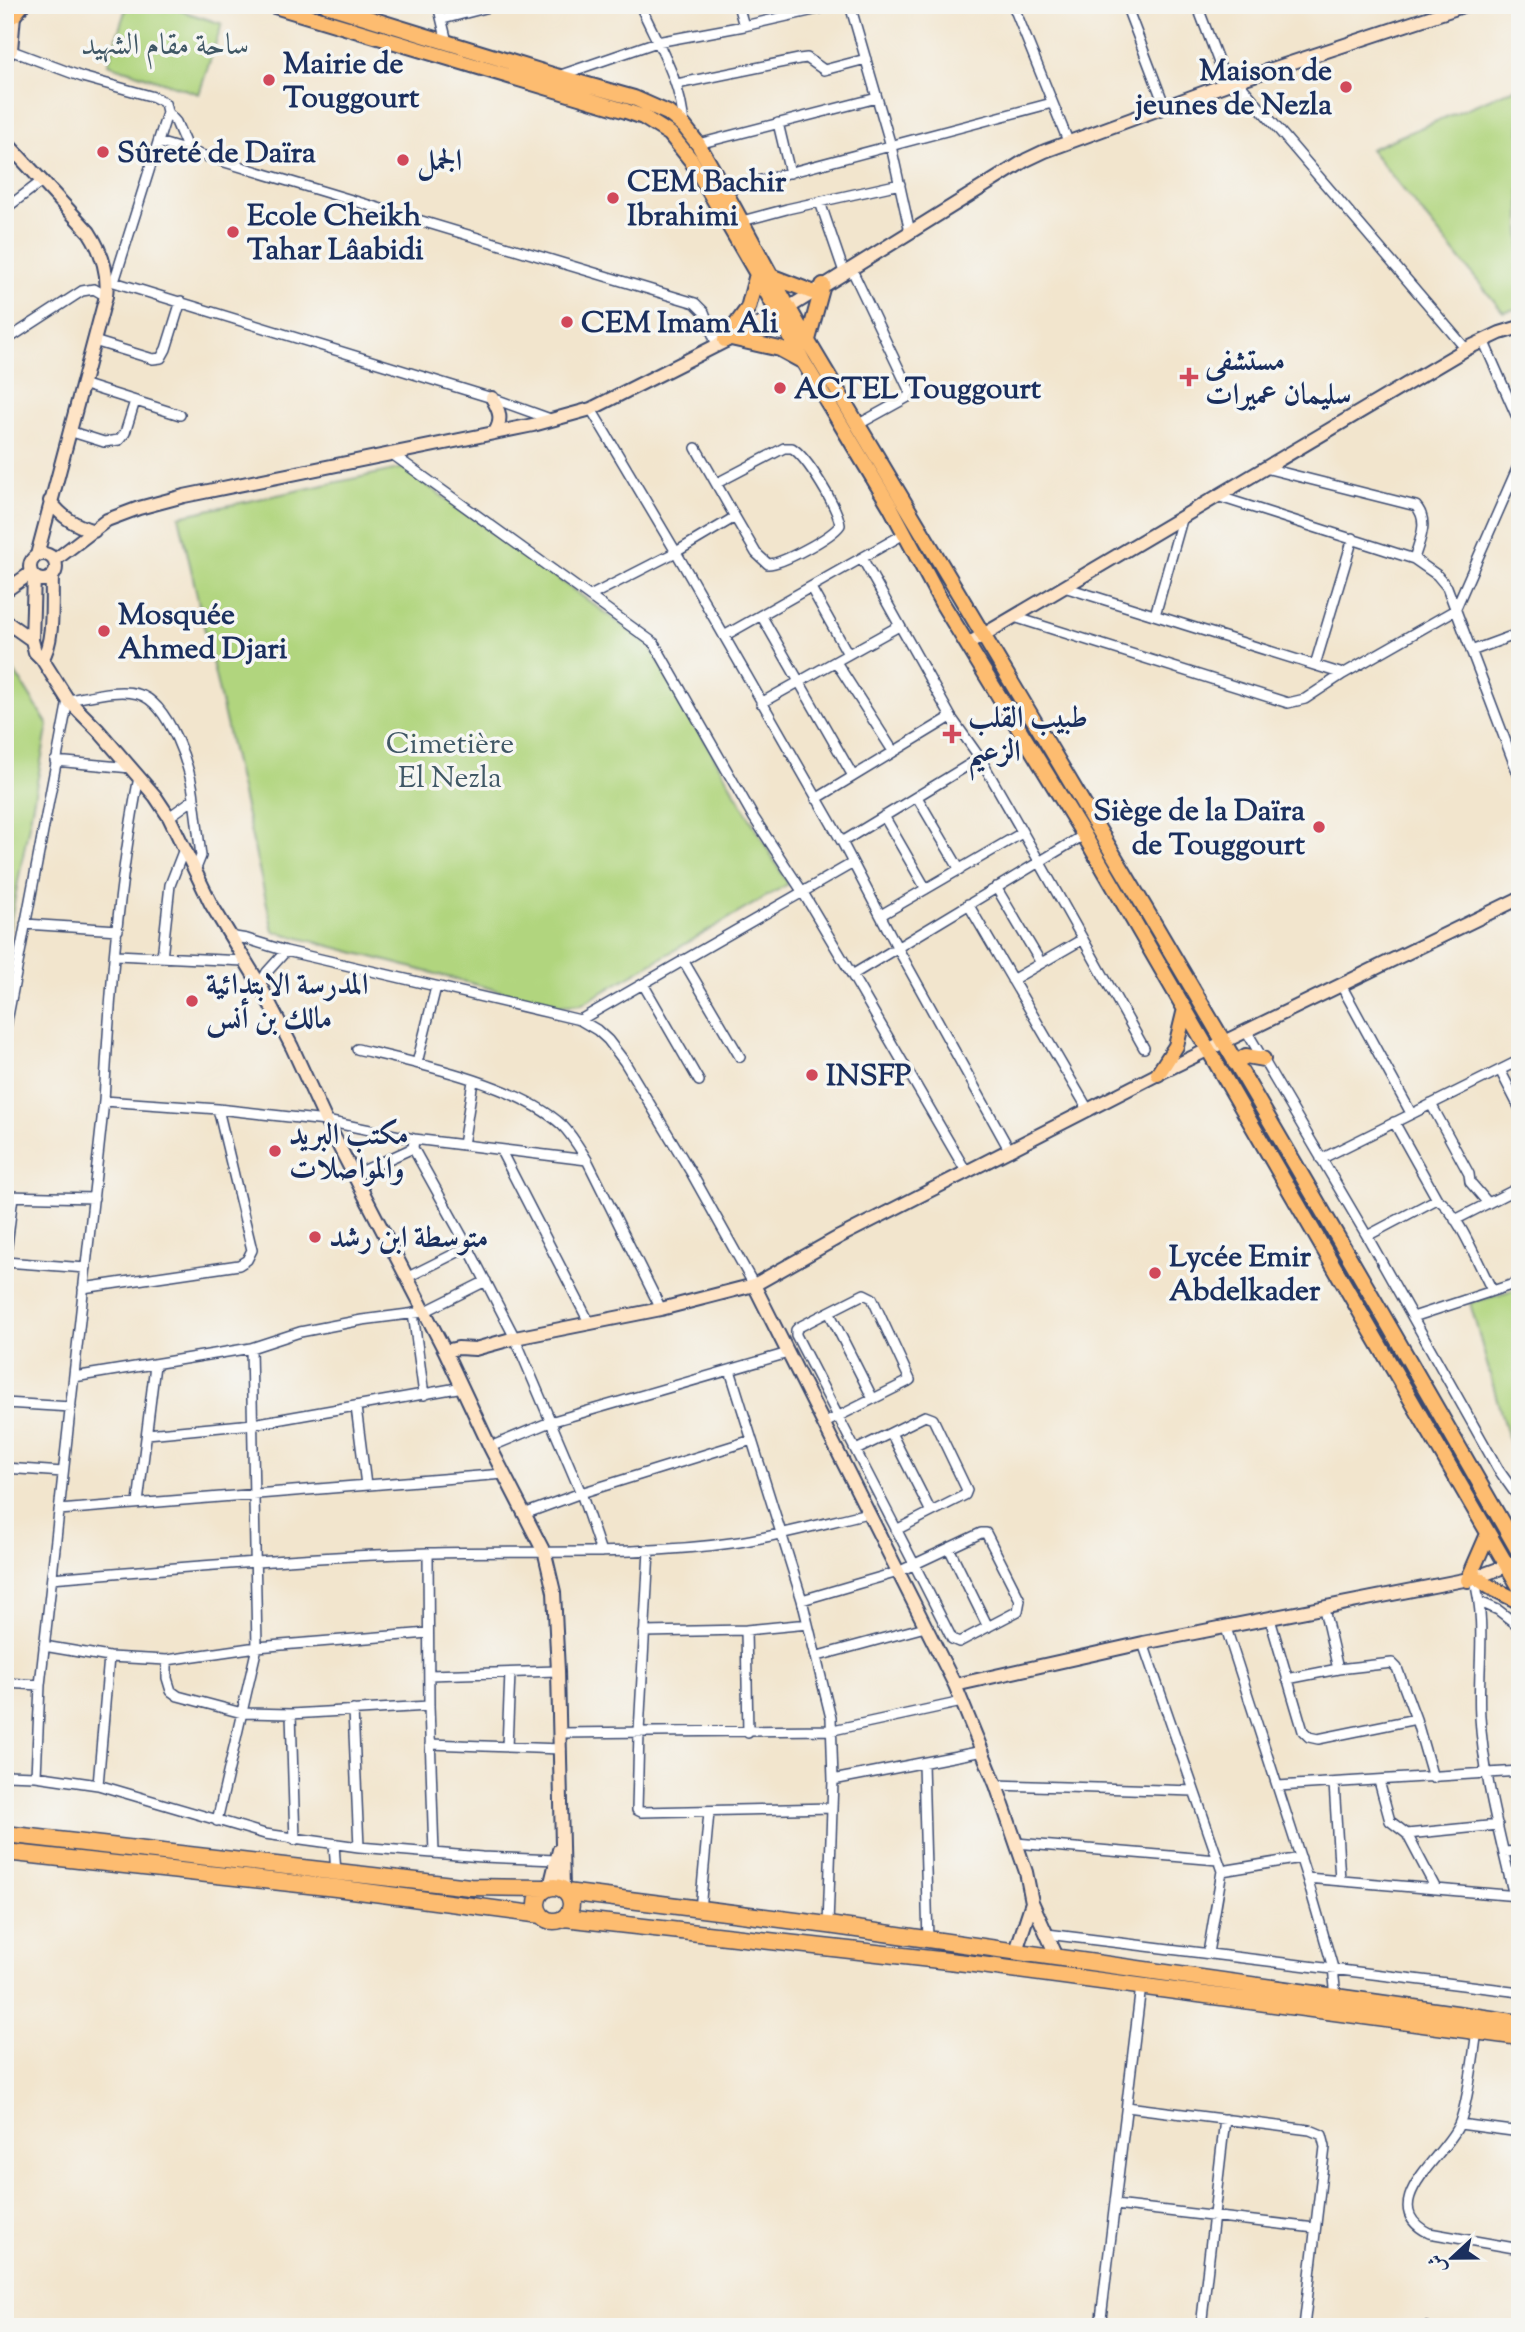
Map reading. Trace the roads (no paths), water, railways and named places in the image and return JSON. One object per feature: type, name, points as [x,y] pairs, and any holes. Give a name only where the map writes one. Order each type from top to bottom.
[{"type":"highway","points":[[5,1834],[336,1880],[541,1915],[549,1920],[564,1918],[966,1963],[1520,2037]]},
{"type":"highway","points":[[5,1852],[336,1880],[556,1889],[1520,2022]]},
{"type":"highway","points":[[541,1915],[537,1900],[556,1889]]},
{"type":"highway","points":[[556,1889],[571,1902],[564,1918]]},
{"type":"main road","points":[[271,5],[303,10],[626,111],[659,126],[682,147],[757,274],[807,340],[985,635],[1344,1245],[1520,1554]]},
{"type":"main road","points":[[326,5],[634,98],[668,113],[684,126],[698,144],[773,277],[803,361],[890,506],[968,644],[1084,835],[1488,1534],[1513,1564],[1520,1588]]},
{"type":"main road","points":[[757,274],[748,308],[725,341],[780,349],[803,361]]},
{"type":"main road","points":[[773,277],[817,288],[807,340]]},
{"type":"main road","points":[[1158,1074],[1176,1046],[1185,1009]]},
{"type":"main road","points":[[1235,1063],[1246,1056],[1263,1059]]},
{"type":"main road","points":[[1488,1534],[1473,1579],[1520,1602]]},
{"type":"street","points":[[438,5],[447,42]]},
{"type":"street","points":[[443,19],[498,5]]},
{"type":"street","points":[[640,5],[677,84],[684,126]]},
{"type":"street","points":[[738,5],[744,26]]},
{"type":"street","points":[[556,76],[657,42],[836,5]]},
{"type":"street","points":[[850,5],[891,146],[910,232]]},
{"type":"street","points":[[1013,5],[1068,141]]},
{"type":"street","points":[[1126,5],[1165,107]]},
{"type":"street","points":[[1197,5],[1232,82],[1466,349]]},
{"type":"street","points":[[55,560],[107,520],[155,503],[554,420],[591,409],[783,311],[1026,160],[1068,141],[1232,82],[1465,5]]},
{"type":"street","points":[[14,13],[6,54],[161,100],[165,103],[167,112],[106,296],[37,555],[30,564],[33,574],[32,640],[35,652],[68,700],[155,796],[169,817],[228,936],[260,985],[292,1047],[326,1121],[406,1278],[418,1312],[445,1351],[545,1554],[554,1592],[561,1733],[561,1847],[556,1889]]},
{"type":"street","points":[[677,84],[799,58],[807,58],[824,70],[866,60]]},
{"type":"street","points":[[698,144],[877,99]]},
{"type":"street","points":[[724,190],[1052,103]]},
{"type":"street","points":[[167,112],[176,122],[189,152]]},
{"type":"street","points":[[778,123],[790,173]]},
{"type":"street","points":[[5,141],[89,232],[111,281]]},
{"type":"street","points":[[158,142],[695,303],[705,312],[725,341]]},
{"type":"street","points":[[5,209],[42,181]]},
{"type":"street","points":[[742,221],[900,184]]},
{"type":"street","points":[[820,202],[848,270],[910,395],[859,424]]},
{"type":"street","points":[[111,281],[492,398],[554,420]]},
{"type":"street","points":[[5,341],[76,293],[94,289],[106,296]]},
{"type":"street","points":[[94,341],[153,359],[160,358],[166,349],[181,301]]},
{"type":"street","points":[[968,644],[1466,349],[1520,327]]},
{"type":"street","points":[[1483,340],[1520,424]]},
{"type":"street","points":[[82,384],[180,415]]},
{"type":"street","points":[[492,398],[500,415],[499,426],[495,432]]},
{"type":"street","points":[[69,431],[104,442],[119,440],[125,433],[135,401]]},
{"type":"street","points":[[591,409],[842,842],[1010,1150]]},
{"type":"street","points":[[696,448],[756,553],[768,564],[779,562],[829,535],[840,525],[836,511],[802,456],[792,448],[784,448],[717,483]]},
{"type":"street","points":[[392,453],[646,635],[660,651],[754,818],[802,891],[967,1172]]},
{"type":"street","points":[[1014,617],[1288,703],[1305,699],[1343,674],[1455,610],[1520,461]]},
{"type":"street","points":[[1265,468],[1416,506],[1424,517],[1424,524],[1414,559]]},
{"type":"street","points":[[1217,496],[1414,559],[1437,575],[1447,587],[1520,779]]},
{"type":"street","points":[[50,501],[68,520],[94,531]]},
{"type":"street","points":[[1155,615],[1182,516]]},
{"type":"street","points":[[590,596],[676,552],[735,517]]},
{"type":"street","points":[[724,636],[904,534]]},
{"type":"street","points":[[1315,665],[1353,538]]},
{"type":"street","points":[[37,555],[48,554],[55,560],[57,569],[52,576],[49,636],[47,652],[42,659]]},
{"type":"street","points":[[862,558],[951,717],[980,758],[1144,1048]]},
{"type":"street","points":[[33,574],[41,580],[52,576]]},
{"type":"street","points":[[5,591],[33,574]]},
{"type":"street","points":[[811,587],[848,654]]},
{"type":"street","points":[[1064,587],[1343,674]]},
{"type":"street","points":[[761,615],[853,776]]},
{"type":"street","points":[[5,621],[32,640]]},
{"type":"street","points":[[761,703],[899,626]]},
{"type":"street","points":[[1471,651],[1520,633]]},
{"type":"street","points":[[836,662],[893,751]]},
{"type":"street","points":[[68,700],[128,692],[139,694],[148,699],[167,722],[183,754],[192,782],[201,856],[195,870]]},
{"type":"street","points":[[5,1032],[68,700]]},
{"type":"street","points":[[816,799],[951,717]]},
{"type":"street","points":[[842,842],[980,758]]},
{"type":"street","points":[[55,761],[135,773]]},
{"type":"street","points":[[36,1776],[40,1685],[94,1198],[122,877],[135,773]]},
{"type":"street","points":[[917,797],[960,870]]},
{"type":"street","points":[[169,817],[194,799]]},
{"type":"street","points":[[884,816],[926,889]]},
{"type":"street","points":[[881,915],[1022,833]]},
{"type":"street","points":[[852,975],[1084,835]]},
{"type":"street","points":[[162,958],[170,885],[184,849]]},
{"type":"street","points":[[580,1020],[853,863]]},
{"type":"street","points":[[996,887],[1041,963]]},
{"type":"street","points":[[445,1351],[458,1348],[475,1349],[589,1322],[661,1310],[754,1284],[839,1237],[1158,1074],[1520,898]]},
{"type":"street","points":[[968,904],[1089,1111]]},
{"type":"street","points":[[25,923],[118,930]]},
{"type":"street","points":[[228,936],[580,1020],[608,1040],[624,1061],[692,1174],[754,1284],[955,1685],[996,1784],[1026,1872],[1032,1902],[1057,1957]]},
{"type":"street","points":[[1012,980],[1083,939]]},
{"type":"street","points":[[260,985],[267,972],[286,951]]},
{"type":"street","points":[[116,955],[244,961]]},
{"type":"street","points":[[683,960],[740,1057]]},
{"type":"street","points":[[643,984],[699,1082]]},
{"type":"street","points":[[1341,985],[1411,1113]]},
{"type":"street","points":[[417,1063],[436,987]]},
{"type":"street","points":[[1247,1032],[1367,1236],[1498,1469],[1520,1500]]},
{"type":"street","points":[[357,1049],[417,1063],[515,1095],[541,1109],[563,1126],[587,1160],[661,1310]]},
{"type":"street","points":[[1321,1159],[1520,1060]]},
{"type":"street","points":[[1500,1070],[1520,1109]]},
{"type":"street","points":[[463,1145],[473,1081]]},
{"type":"street","points":[[104,1101],[218,1109],[326,1121],[414,1143],[463,1145],[587,1160]]},
{"type":"street","points":[[1431,1104],[1469,1174],[1470,1181],[1488,1203]]},
{"type":"street","points":[[83,1287],[239,1265],[247,1259],[252,1250],[218,1109]]},
{"type":"street","points":[[1394,1122],[1437,1199],[1445,1204],[1455,1220],[1492,1290]]},
{"type":"street","points":[[354,1175],[414,1143]]},
{"type":"street","points":[[414,1143],[515,1338],[581,1493],[601,1552]]},
{"type":"street","points":[[501,1150],[589,1322]]},
{"type":"street","points":[[1455,1220],[1520,1187]]},
{"type":"street","points":[[86,1268],[5,1262],[9,1196],[94,1198]]},
{"type":"street","points":[[1367,1236],[1437,1199]]},
{"type":"street","points":[[406,1278],[468,1247]]},
{"type":"street","points":[[74,1377],[251,1348],[300,1332],[418,1312],[486,1281]]},
{"type":"street","points":[[1413,1317],[1520,1282]]},
{"type":"street","points":[[802,1600],[898,1572],[915,1564],[949,1548],[981,1532],[989,1535],[1020,1600],[1020,1606],[1018,1611],[955,1642],[915,1564],[896,1530],[856,1450],[838,1416],[796,1335],[799,1327],[864,1294],[872,1298],[910,1380],[838,1416],[823,1424]]},
{"type":"street","points":[[418,1312],[424,1395]]},
{"type":"street","points":[[829,1312],[873,1399]]},
{"type":"street","points":[[217,1821],[257,1647],[251,1348]]},
{"type":"street","points":[[452,1365],[463,1360],[475,1349]]},
{"type":"street","points":[[490,1447],[550,1422],[788,1353]]},
{"type":"street","points":[[138,1503],[155,1365]]},
{"type":"street","points":[[730,1370],[802,1600],[818,1656],[833,1730],[828,1925]]},
{"type":"street","points":[[148,1434],[253,1424],[463,1387]]},
{"type":"street","points":[[5,1404],[71,1407]]},
{"type":"street","points":[[356,1407],[366,1485]]},
{"type":"street","points":[[856,1450],[925,1416],[933,1419],[967,1490],[965,1495],[896,1530]]},
{"type":"street","points":[[891,1433],[931,1512]]},
{"type":"street","points":[[524,1514],[581,1493],[752,1440]]},
{"type":"street","points":[[5,1468],[63,1472]]},
{"type":"street","points":[[59,1510],[504,1474]]},
{"type":"street","points":[[52,1578],[257,1562],[428,1553],[545,1554],[649,1550],[738,1542],[868,1513]]},
{"type":"street","points":[[949,1548],[988,1627]]},
{"type":"street","points":[[649,1550],[637,1810],[709,1812],[832,1808]]},
{"type":"street","points":[[428,1553],[434,1853]]},
{"type":"street","points":[[955,1685],[1143,1643],[1473,1579],[1513,1564]]},
{"type":"street","points":[[1307,1878],[1517,1896],[1504,1852],[1482,1745],[1480,1602],[1473,1579]]},
{"type":"street","points":[[1480,1602],[1498,1610],[1520,1627]]},
{"type":"street","points":[[1324,1609],[1338,1669]]},
{"type":"street","points":[[1270,1619],[1303,1731],[1309,1737],[1318,1739],[1416,1718]]},
{"type":"street","points":[[644,1632],[746,1630],[808,1624]]},
{"type":"street","points":[[818,1656],[925,1628]]},
{"type":"street","points":[[1226,1628],[1307,1878],[1333,1968],[1336,1997]]},
{"type":"street","points":[[746,1630],[748,1733]]},
{"type":"street","points":[[44,1646],[109,1657],[167,1660],[257,1647],[428,1633]]},
{"type":"street","points":[[1143,1643],[1222,1871],[1208,1952]]},
{"type":"street","points":[[98,1785],[109,1657]]},
{"type":"street","points":[[167,1660],[167,1678],[171,1691],[178,1696],[242,1713],[291,1714],[429,1706]]},
{"type":"street","points":[[1287,1679],[1392,1662],[1397,1668],[1416,1718],[1433,1778]]},
{"type":"street","points":[[429,1675],[558,1671]]},
{"type":"street","points":[[507,1747],[510,1673]]},
{"type":"street","points":[[5,1684],[40,1685]]},
{"type":"street","points":[[561,1733],[833,1730],[962,1702]]},
{"type":"street","points":[[352,1710],[359,1847]]},
{"type":"street","points":[[291,1714],[295,1840]]},
{"type":"street","points":[[430,1744],[561,1749]]},
{"type":"street","points":[[833,1780],[983,1751]]},
{"type":"street","points":[[923,1763],[929,1941]]},
{"type":"street","points":[[1278,1786],[1520,1771]]},
{"type":"street","points":[[5,1775],[36,1776],[98,1785],[217,1821],[295,1840],[434,1853],[556,1860]]},
{"type":"street","points":[[1379,1781],[1390,1821],[1406,1834],[1434,1887]]},
{"type":"street","points":[[1334,1783],[1340,1880]]},
{"type":"street","points":[[996,1784],[1194,1791]]},
{"type":"street","points":[[700,1910],[709,1812]]},
{"type":"street","points":[[1406,1834],[1498,1825]]},
{"type":"street","points":[[1016,1843],[1218,1860]]},
{"type":"street","points":[[334,1844],[336,1880]]},
{"type":"street","points":[[556,1889],[556,1860],[561,1847]]},
{"type":"street","points":[[1504,1852],[1520,1851]]},
{"type":"street","points":[[1222,1871],[1301,1858]]},
{"type":"street","points":[[1016,1951],[1032,1902]]},
{"type":"street","points":[[1047,1934],[1520,1992]]},
{"type":"street","points":[[1100,2327],[1141,1986]]},
{"type":"street","points":[[1477,2031],[1460,2124],[1411,2189],[1409,2198],[1412,2221],[1429,2233],[1520,2249]]},
{"type":"street","points":[[1127,2107],[1310,2130],[1322,2135],[1325,2147],[1304,2327]]},
{"type":"street","points":[[1200,2327],[1225,2119]]},
{"type":"street","points":[[1460,2124],[1520,2132]]},
{"type":"street","points":[[1115,2205],[1315,2228]]},
{"type":"street","points":[[1410,2327],[1426,2327]]},
{"type":"place","name":"Mairie de Touggourt","points":[[269,80]]},
{"type":"place","name":"Maison de jeunes de Nezla","points":[[1346,87]]},
{"type":"place","name":"Sûreté de Daïra","points":[[103,152]]},
{"type":"place","name":"الجمل","points":[[403,160]]},
{"type":"place","name":"CEM Bachir Ibrahimi","points":[[613,198]]},
{"type":"place","name":"Ecole Cheikh Tahar Lâabidi","points":[[233,232]]},
{"type":"place","name":"CEM Imam Ali","points":[[567,322]]},
{"type":"place","name":"مستشفى سليمان عميرات","points":[[1189,377]]},
{"type":"place","name":"ACTEL Touggourt","points":[[780,388]]},
{"type":"place","name":"Mosquée Ahmed Djari","points":[[104,631]]},
{"type":"place","name":"طبيب القلب الزعيم","points":[[952,734]]},
{"type":"place","name":"Siège de la Daïra de Touggourt","points":[[1319,827]]},
{"type":"place","name":"المدرسة الابتدائية مالك بن أنس","points":[[192,1001]]},
{"type":"place","name":"INSFP","points":[[812,1075]]},
{"type":"place","name":"مكتب البريد والمواصلات","points":[[275,1151]]},
{"type":"place","name":"متوسطة ابن رشد","points":[[315,1237]]},
{"type":"place","name":"Lycée Emir Abdelkader","points":[[1155,1273]]},
{"type":"park label","name":"ساحة مقام الشهيد","points":[[165,44]]},
{"type":"park label","name":"Cimetière El Nezla","points":[[450,760]]}]
